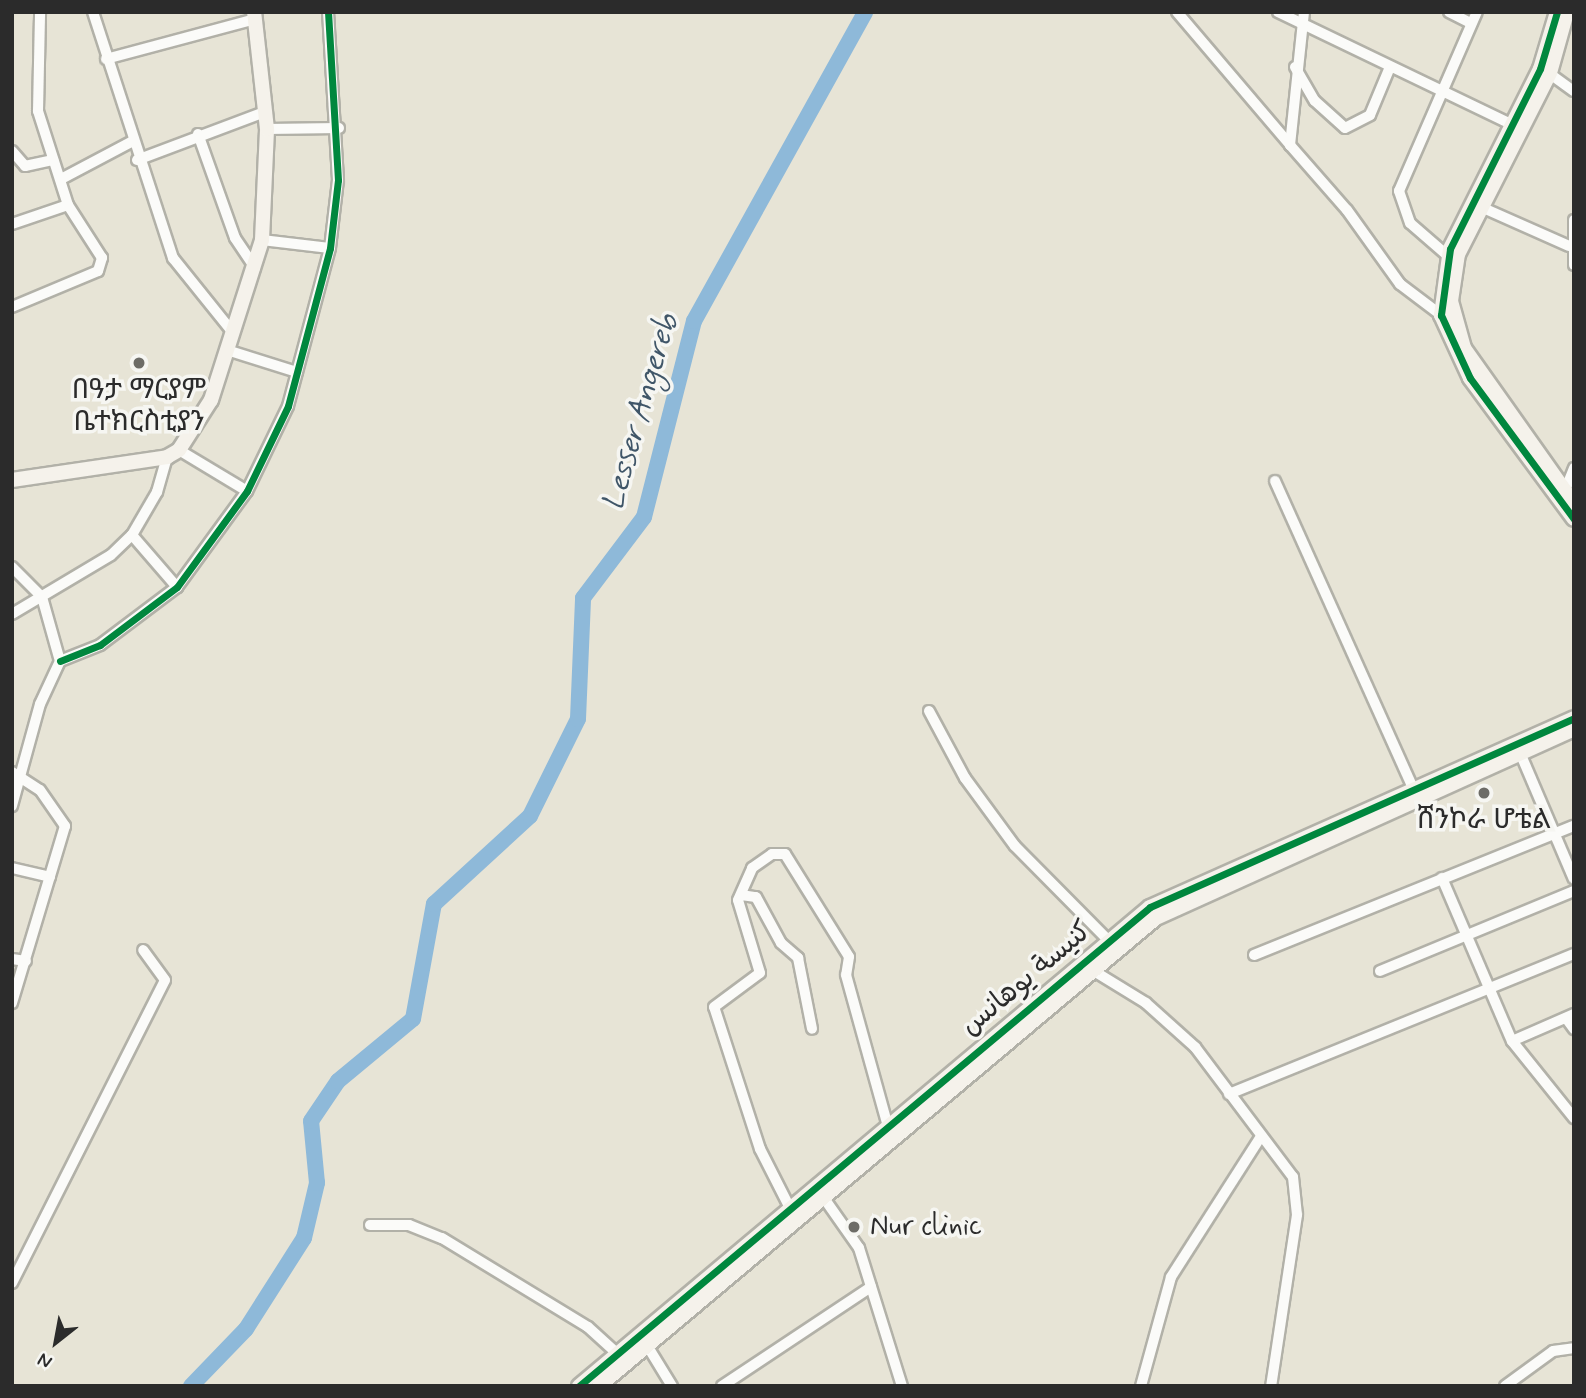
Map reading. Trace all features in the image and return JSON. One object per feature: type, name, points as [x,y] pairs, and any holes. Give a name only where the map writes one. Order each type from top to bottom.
[{"type":"street","points":[[12,307],[98,271],[98,247],[68,205],[63,178],[53,160],[35,89],[40,12]]},
{"type":"street","points":[[93,12],[131,142],[173,258],[234,334]]},
{"type":"street","points":[[12,806],[16,773],[40,704],[60,662],[111,638],[177,587],[247,491],[297,372],[330,248],[339,128],[328,12]]},
{"type":"street","points":[[1177,12],[1354,218],[1400,284],[1441,315],[1470,378],[1569,494]]},
{"type":"street","points":[[1278,12],[1511,124]]},
{"type":"street","points":[[1290,145],[1295,66],[1300,23],[1304,12]]},
{"type":"street","points":[[1449,12],[1471,23]]},
{"type":"street","points":[[1448,256],[1410,223],[1399,191],[1477,12]]},
{"type":"street","points":[[1441,315],[1448,256],[1511,124],[1545,71],[1557,12]]},
{"type":"street","points":[[1567,12],[1545,71],[1481,206],[1452,278],[1455,322],[1480,372],[1569,494]]},
{"type":"street","points":[[12,614],[42,597],[132,535],[157,492],[173,454],[211,400],[230,351],[262,240],[267,128],[255,16],[106,59]]},
{"type":"street","points":[[1295,66],[1315,101],[1345,128],[1370,115],[1390,67]]},
{"type":"street","points":[[1545,71],[1574,91]]},
{"type":"street","points":[[137,160],[198,134],[265,112]]},
{"type":"street","points":[[267,128],[339,128]]},
{"type":"street","points":[[198,134],[235,238],[255,268]]},
{"type":"street","points":[[63,178],[131,142]]},
{"type":"street","points":[[12,151],[25,166],[53,160]]},
{"type":"street","points":[[12,224],[68,205]]},
{"type":"street","points":[[1481,206],[1569,246]]},
{"type":"street","points":[[1574,220],[1569,246],[1574,265]]},
{"type":"street","points":[[262,240],[330,248]]},
{"type":"street","points":[[230,351],[297,372]]},
{"type":"street","points":[[12,480],[173,454],[247,491]]},
{"type":"street","points":[[1574,468],[1569,494],[1574,519]]},
{"type":"street","points":[[1275,481],[1415,791]]},
{"type":"street","points":[[132,535],[177,587]]},
{"type":"street","points":[[12,567],[42,597],[60,662]]},
{"type":"street","points":[[929,711],[964,778],[1021,855],[1112,943]]},
{"type":"street","points":[[579,1386],[622,1359],[644,1341],[1112,943],[1156,918],[1415,791],[1574,718]]},
{"type":"street","points":[[1518,746],[1574,729]]},
{"type":"street","points":[[1518,746],[1574,879]]},
{"type":"street","points":[[12,1003],[65,826],[40,790],[16,773]]},
{"type":"street","points":[[1254,955],[1574,826]]},
{"type":"street","points":[[793,1213],[760,1149],[714,1007],[760,973],[737,907],[760,860],[785,854],[849,957],[846,975],[890,1131]]},
{"type":"street","points":[[12,868],[50,877]]},
{"type":"street","points":[[1442,878],[1485,990],[1512,1041],[1574,1118]]},
{"type":"street","points":[[1380,971],[1574,891]]},
{"type":"street","points":[[741,895],[756,897],[781,943],[798,958],[812,1029]]},
{"type":"street","points":[[12,1283],[165,981],[143,950]]},
{"type":"street","points":[[1229,1094],[1574,954]]},
{"type":"street","points":[[12,959],[26,961]]},
{"type":"street","points":[[1085,965],[1146,1003],[1195,1047],[1261,1136],[1298,1195],[1271,1386]]},
{"type":"street","points":[[1512,1041],[1570,1016],[1574,1029]]},
{"type":"street","points":[[1141,1386],[1171,1277],[1261,1136]]},
{"type":"street","points":[[818,1191],[859,1248],[902,1386]]},
{"type":"street","points":[[370,1225],[423,1228],[588,1327],[622,1359]]},
{"type":"street","points":[[722,1386],[871,1287]]},
{"type":"street","points":[[644,1341],[672,1386]]},
{"type":"street","points":[[1505,1386],[1553,1351],[1574,1348]]},
{"type":"street","points":[[599,1386],[622,1359]]},
{"type":"waterway","name":"Lesser Angereb","points":[[191,1386],[246,1329],[304,1238],[317,1183],[311,1121],[338,1081],[413,1019],[434,904],[530,816],[578,719],[583,598],[644,517],[694,321],[865,12]]},
{"type":"cycle path","points":[[60,661],[100,645],[177,587],[247,491],[288,406],[330,248],[338,180],[328,12]]},
{"type":"cycle path","points":[[1557,12],[1540,69],[1450,249],[1441,315],[1470,378],[1574,519]]},
{"type":"cycle path","name":"كنيسة يوهانس","points":[[579,1386],[1150,907],[1574,718]]},
{"type":"place","name":"በዓታ ማርያም ቤተክርስቲያን","points":[[139,363]]},
{"type":"place","name":"ሸንኮራ ሆቴል","points":[[1484,793]]},
{"type":"place","name":"Nur clinic","points":[[854,1227]]}]
